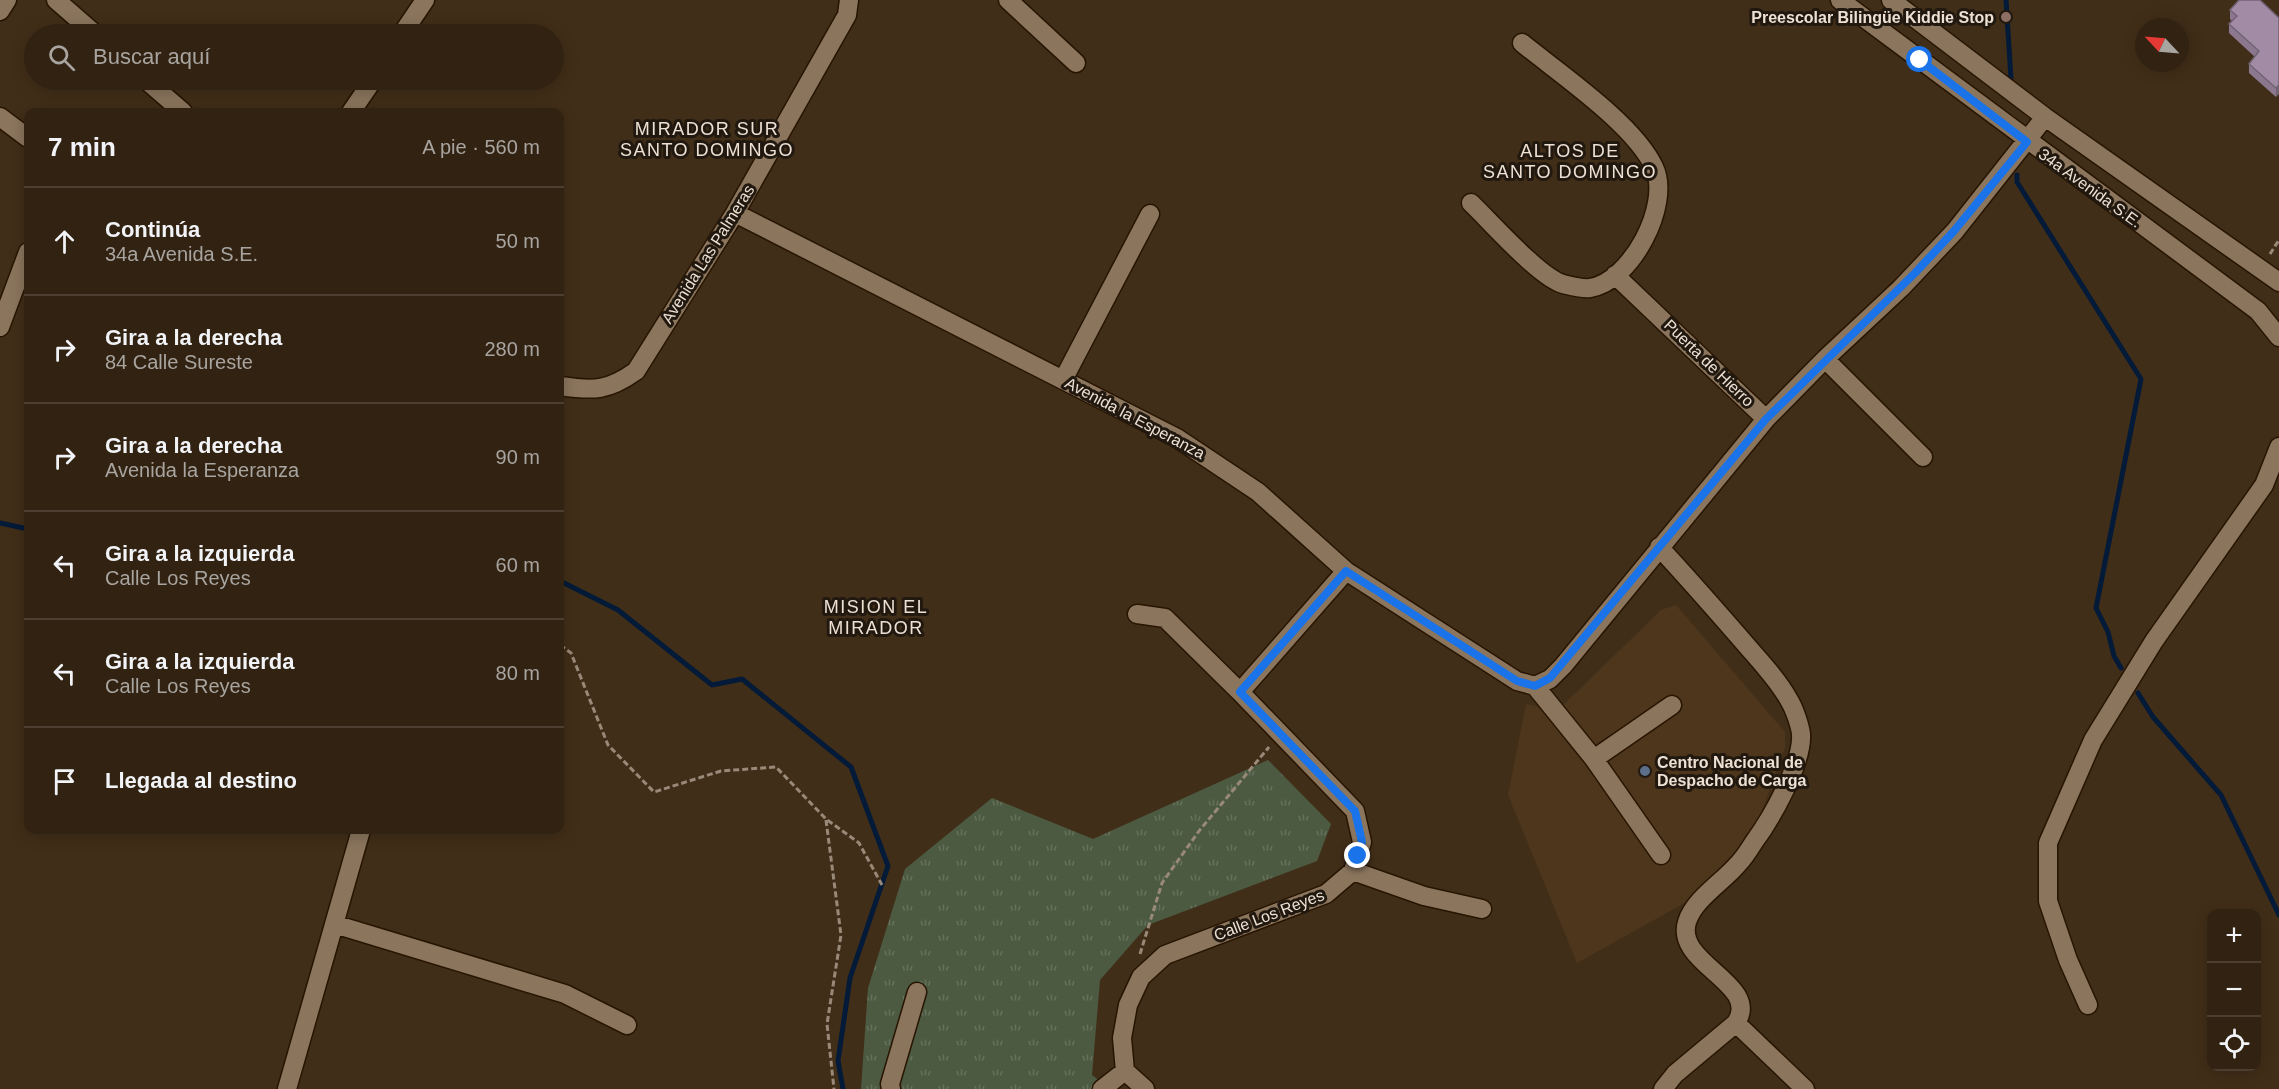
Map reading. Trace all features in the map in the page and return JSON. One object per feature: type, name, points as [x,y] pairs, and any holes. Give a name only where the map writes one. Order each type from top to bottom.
[{"type":"street","points":[[0,10],[7,0]]},
{"type":"street","points":[[56,0],[84,24]]},
{"type":"street","points":[[409,24],[425,0]]},
{"type":"street","points":[[1008,0],[1076,63]]},
{"type":"street","name":"34a Avenida S.E.","points":[[1840,0],[2027,142],[2258,311],[2279,337]]},
{"type":"street","name":"Avenida Las Palmeras","points":[[564,386],[594,389],[616,385],[636,371],[735,213],[847,15],[852,1]]},
{"type":"street","points":[[1885,34],[1897,5]]},
{"type":"street","name":"34a Avenida S.E.","points":[[1897,5],[2045,117],[2279,282]]},
{"type":"street","points":[[1471,203],[1533,263],[1560,284],[1592,288],[1615,275],[1632,258],[1657,213],[1659,198],[1655,168],[1632,133],[1522,43]]},
{"type":"street","points":[[158,90],[178,108]]},
{"type":"street","points":[[354,108],[366,90]]},
{"type":"street","points":[[2007,126],[2025,101]]},
{"type":"street","points":[[0,117],[24,135]]},
{"type":"street","points":[[1661,855],[1594,759],[1535,686],[1550,678],[1563,666],[1766,419],[1825,359],[1901,288],[1954,231],[2045,117]]},
{"type":"street","name":"Avenida la Esperanza","points":[[735,213],[1177,438],[1218,463],[1258,492],[1346,571],[1517,681],[1535,686]]},
{"type":"street","points":[[1063,380],[1150,214]]},
{"type":"street","points":[[0,327],[24,263]]},
{"type":"street","name":"Puerta de Hierro","points":[[1615,275],[1766,419]]},
{"type":"street","points":[[1825,359],[1923,457]]},
{"type":"street","points":[[2088,1005],[2068,960],[2048,901],[2048,843],[2099,730],[2154,641],[2264,485],[2279,447]]},
{"type":"street","points":[[2264,485],[2279,473]]},
{"type":"street","points":[[1659,547],[1758,659],[1790,701],[1801,734],[1797,763],[1760,834],[1739,864],[1694,909],[1687,923],[1686,935],[1693,950],[1736,994],[1743,1004],[1741,1014],[1736,1023],[1675,1074],[1663,1089]]},
{"type":"street","points":[[1240,692],[1346,571]]},
{"type":"street","points":[[1137,614],[1165,618],[1355,811],[1362,842],[1353,871],[1424,896],[1482,909]]},
{"type":"street","points":[[1594,759],[1672,705]]},
{"type":"street","points":[[286,1089],[360,834]]},
{"type":"street","name":"Calle Los Reyes","points":[[1125,1071],[1122,1038],[1128,1005],[1141,977],[1165,955],[1326,894],[1353,871]]},
{"type":"street","points":[[334,924],[565,994],[627,1025]]},
{"type":"street","points":[[891,1089],[890,1084],[916,992]]},
{"type":"street","points":[[1736,1023],[1805,1089]]},
{"type":"street","points":[[1102,1089],[1125,1071],[1145,1089]]},
{"type":"path","points":[[2269,256],[2279,240]]},
{"type":"path","points":[[564,648],[571,653],[608,745],[654,792],[721,771],[776,767],[826,819],[859,843],[882,885]]},
{"type":"path","points":[[1141,977],[1140,953],[1162,883],[1199,831],[1270,746],[1277,730]]},
{"type":"path","points":[[826,819],[841,935],[826,1024],[834,1089]]},
{"type":"shaded area","name":"Centro Nacional de Despacho de Carga","points":[[1676,605],[1785,732],[1785,747],[1754,833],[1688,901],[1577,963],[1508,795],[1526,704],[1557,711],[1661,610]]},
{"type":"green space","points":[[1268,760],[1331,824],[1317,861],[1148,925],[1100,980],[1092,1075],[1110,1089],[861,1089],[868,988],[905,869],[992,798],[1093,839]]},
{"type":"building","points":[[2239,0],[2260,0],[2279,18],[2279,85],[2276,88],[2249,64],[2259,51],[2229,24],[2237,16],[2230,10]]},
{"type":"waterway","points":[[2006,0],[2011,79]]},
{"type":"waterway","points":[[2017,175],[2017,182],[2141,379],[2096,608],[2108,632],[2114,656],[2121,668]]},
{"type":"waterway","points":[[0,523],[24,528]]},
{"type":"waterway","points":[[564,583],[618,610],[712,685],[742,679],[851,767],[888,866],[850,978],[838,1061],[843,1089]]},
{"type":"waterway","points":[[2138,693],[2153,717],[2221,795],[2279,915]]},
{"type":"place","name":"Preescolar Bilingüe Kiddie Stop","points":[[2006,17]]},
{"type":"place","name":"Centro Nacional de Despacho de Carga","points":[[1645,771]]},
{"type":"district","name":"MIRADOR SUR SANTO DOMINGO","points":[[707,139]]},
{"type":"district","name":"ALTOS DE SANTO DOMINGO","points":[[1570,161]]},
{"type":"district","name":"MISION EL MIRADOR","points":[[876,617]]},
{"type":"route","points":[[1358,856],[1362,842],[1355,811],[1240,692],[1346,571],[1517,681],[1535,686],[1550,678],[1563,666],[1766,419],[1825,359],[1901,288],[1954,231],[2027,142],[1920,60]]}]
